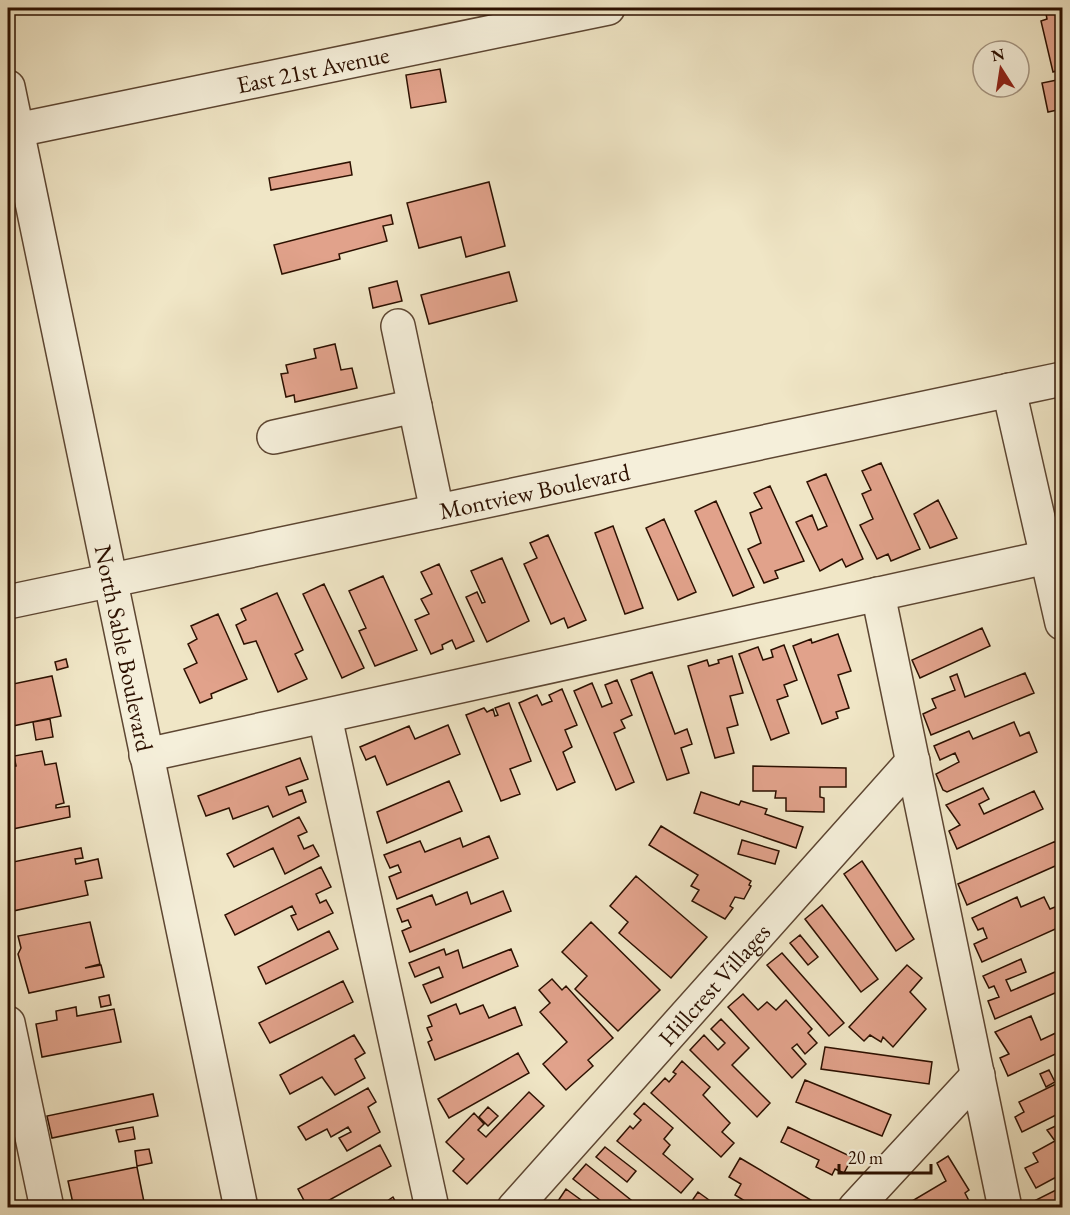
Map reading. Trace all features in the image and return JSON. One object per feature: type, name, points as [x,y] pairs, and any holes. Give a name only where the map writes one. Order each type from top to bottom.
[{"type":"street","name":"East 21st Avenue","points":[[17,130],[608,8]]},
{"type":"street","name":"North Sable Boulevard","points":[[8,87],[241,1208]]},
{"type":"street","points":[[398,326],[437,511]]},
{"type":"street","name":"Montview Boulevard","points":[[8,602],[1062,379]]},
{"type":"street","points":[[1009,390],[1062,622]]},
{"type":"street","points":[[274,437],[415,406]]},
{"type":"street","points":[[146,755],[1047,557]]},
{"type":"street","points":[[879,594],[1005,1208]]},
{"type":"street","points":[[325,717],[432,1208]]},
{"type":"street","name":"Hillcrest Villages","points":[[514,1208],[913,761]]},
{"type":"street","points":[[8,1023],[47,1208]]},
{"type":"street","points":[[855,1208],[978,1075]]},
{"type":"building","points":[[1045,8],[1062,8],[1062,69],[1053,72],[1041,21],[1047,19]]},
{"type":"building","points":[[440,69],[446,102],[411,108],[406,75]]},
{"type":"building","points":[[1062,79],[1062,109],[1048,112],[1042,83]]},
{"type":"building","points":[[350,162],[352,175],[271,190],[269,178]]},
{"type":"building","points":[[489,182],[505,246],[466,257],[461,237],[419,248],[407,203]]},
{"type":"building","points":[[391,215],[393,224],[383,226],[387,241],[339,254],[340,259],[282,274],[274,245]]},
{"type":"building","points":[[509,272],[517,301],[429,324],[421,295]]},
{"type":"building","points":[[397,281],[402,301],[373,308],[369,288]]},
{"type":"building","points":[[335,344],[341,370],[352,368],[357,388],[295,402],[294,395],[286,397],[281,374],[288,373],[286,365],[316,358],[314,349]]},
{"type":"building","points":[[881,463],[920,549],[891,561],[888,554],[877,559],[860,525],[873,519],[862,494],[871,490],[862,471]]},
{"type":"building","points":[[826,474],[863,559],[846,567],[842,559],[820,571],[796,522],[812,515],[818,530],[827,526],[807,482]]},
{"type":"building","points":[[770,486],[804,561],[775,571],[778,578],[764,583],[748,549],[761,543],[750,513],[762,508],[754,493]]},
{"type":"building","points":[[938,500],[957,538],[930,548],[914,514]]},
{"type":"building","points":[[716,501],[754,587],[733,596],[695,511]]},
{"type":"building","points":[[664,519],[696,592],[678,600],[646,528]]},
{"type":"building","points":[[613,526],[643,608],[625,614],[595,533]]},
{"type":"building","points":[[548,535],[586,620],[568,628],[564,618],[551,624],[524,564],[537,558],[530,543]]},
{"type":"building","points":[[502,558],[529,621],[487,642],[466,597],[477,592],[482,603],[485,602],[471,571]]},
{"type":"building","points":[[439,564],[474,641],[456,649],[452,640],[442,645],[443,649],[431,654],[415,620],[429,614],[421,599],[432,594],[421,572]]},
{"type":"building","points":[[383,576],[417,650],[375,666],[359,631],[366,628],[349,591]]},
{"type":"building","points":[[324,584],[364,668],[342,678],[303,594]]},
{"type":"building","points":[[277,593],[303,650],[295,654],[307,679],[278,692],[256,641],[244,644],[236,625],[246,620],[241,609]]},
{"type":"building","points":[[218,614],[247,679],[211,694],[212,698],[200,703],[184,669],[197,663],[188,644],[197,639],[191,626]]},
{"type":"building","points":[[982,628],[990,646],[920,678],[912,660]]},
{"type":"building","points":[[838,634],[851,671],[838,675],[849,708],[836,712],[838,718],[822,724],[793,646],[811,639],[812,643]]},
{"type":"building","points":[[784,645],[797,680],[784,685],[788,696],[777,700],[789,733],[771,740],[739,654],[758,647],[763,660],[773,657],[771,650]]},
{"type":"building","points":[[732,656],[743,693],[730,696],[738,725],[727,728],[734,753],[715,758],[688,666],[707,660],[709,666],[719,663],[718,660]]},
{"type":"building","points":[[66,659],[68,667],[57,670],[55,662]]},
{"type":"building","points":[[652,672],[675,734],[687,729],[692,744],[681,748],[689,773],[667,780],[631,680]]},
{"type":"building","points":[[1025,673],[1034,693],[931,735],[923,714],[936,708],[932,699],[955,690],[950,677],[957,674],[965,697]]},
{"type":"building","points":[[52,676],[61,716],[8,727],[8,685]]},
{"type":"building","points":[[617,680],[632,715],[621,720],[625,728],[614,733],[634,782],[616,790],[574,691],[592,683],[602,707],[612,703],[605,685]]},
{"type":"building","points":[[562,689],[577,725],[565,730],[572,747],[563,752],[575,782],[557,790],[519,703],[537,695],[542,705],[552,701],[549,695]]},
{"type":"building","points":[[509,703],[531,761],[510,769],[520,794],[501,801],[466,715],[484,708],[487,712],[493,709],[495,716],[498,715],[495,708]]},
{"type":"building","points":[[50,719],[53,737],[36,740],[33,722]]},
{"type":"building","points":[[1014,722],[1020,736],[1029,732],[1037,752],[947,792],[943,790],[936,774],[959,762],[955,753],[940,760],[934,746],[969,731],[973,739]]},
{"type":"building","points":[[448,725],[460,754],[387,785],[375,756],[366,760],[360,747],[409,726],[415,739]]},
{"type":"building","points":[[42,751],[45,765],[56,763],[64,803],[56,805],[56,808],[69,806],[70,817],[8,830],[8,768],[16,766],[14,756]]},
{"type":"building","points":[[300,758],[308,779],[286,787],[289,795],[302,790],[306,802],[273,817],[268,806],[233,819],[229,808],[206,816],[198,796]]},
{"type":"building","points":[[753,766],[846,768],[846,787],[820,787],[820,797],[824,798],[824,812],[786,811],[786,798],[775,798],[776,791],[753,791]]},
{"type":"building","points":[[449,781],[462,811],[387,843],[377,812]]},
{"type":"building","points":[[983,788],[989,799],[979,804],[984,814],[1034,791],[1043,809],[957,849],[949,831],[960,825],[946,805]]},
{"type":"building","points":[[701,792],[739,805],[741,801],[767,809],[765,814],[803,827],[796,848],[694,813]]},
{"type":"building","points":[[299,817],[307,832],[298,836],[304,849],[313,845],[319,856],[285,874],[273,848],[234,867],[227,854]]},
{"type":"building","points":[[661,826],[751,881],[749,885],[751,886],[744,899],[735,897],[730,906],[733,908],[725,919],[692,901],[699,890],[691,886],[698,875],[649,845]]},
{"type":"building","points":[[489,836],[498,858],[397,899],[389,877],[401,872],[398,865],[390,868],[384,855],[420,841],[425,852],[460,838],[463,847]]},
{"type":"building","points":[[742,840],[779,851],[775,864],[738,854]]},
{"type":"building","points":[[1056,841],[1062,863],[967,905],[958,884]]},
{"type":"building","points":[[81,848],[83,858],[75,859],[76,864],[98,859],[102,878],[85,881],[88,895],[13,911],[10,897],[8,898],[8,863]]},
{"type":"building","points":[[862,861],[914,939],[896,951],[844,874]]},
{"type":"building","points":[[321,867],[331,887],[316,894],[320,903],[326,900],[333,913],[298,930],[291,916],[296,914],[292,906],[235,935],[225,915]]},
{"type":"building","points":[[636,876],[707,937],[671,978],[619,933],[628,922],[610,906]]},
{"type":"building","points":[[503,891],[511,911],[410,952],[402,931],[411,927],[408,920],[402,922],[397,909],[432,895],[436,905],[467,892],[471,904]]},
{"type":"building","points":[[1017,897],[1021,907],[1044,897],[1050,909],[1060,905],[1062,926],[982,962],[974,944],[987,938],[983,928],[978,930],[972,918]]},
{"type":"building","points":[[822,905],[878,979],[861,992],[805,919]]},
{"type":"building","points":[[90,922],[100,964],[85,968],[101,965],[104,977],[29,993],[18,954],[21,948],[18,936]]},
{"type":"building","points":[[591,922],[660,990],[618,1031],[575,989],[587,976],[562,952]]},
{"type":"building","points":[[329,931],[338,949],[266,984],[258,967]]},
{"type":"building","points":[[800,935],[818,957],[808,965],[790,943]]},
{"type":"building","points":[[444,949],[446,955],[458,950],[463,968],[511,949],[518,966],[431,1003],[423,985],[443,977],[439,967],[415,977],[409,963]]},
{"type":"building","points":[[782,953],[844,1023],[829,1036],[767,965]]},
{"type":"building","points":[[1021,959],[1026,972],[1006,980],[1011,991],[1062,969],[1062,990],[995,1019],[988,1001],[999,997],[994,986],[989,988],[983,976]]},
{"type":"building","points":[[907,965],[922,978],[910,992],[926,1009],[893,1047],[883,1037],[881,1042],[870,1035],[864,1041],[849,1027]]},
{"type":"building","points":[[552,979],[562,990],[566,986],[613,1038],[588,1060],[593,1066],[566,1090],[543,1064],[567,1042],[540,1012],[550,1003],[539,990]]},
{"type":"building","points":[[343,981],[353,1002],[270,1043],[259,1023]]},
{"type":"building","points":[[743,994],[758,1010],[767,1002],[776,1010],[786,1000],[812,1029],[808,1033],[817,1043],[805,1054],[797,1044],[792,1048],[806,1064],[792,1078],[728,1007]]},
{"type":"building","points":[[109,995],[111,1005],[101,1007],[99,997]]},
{"type":"building","points":[[456,1004],[460,1014],[483,1005],[489,1018],[515,1007],[522,1025],[435,1060],[428,1042],[432,1040],[427,1028],[432,1026],[428,1016]]},
{"type":"building","points":[[76,1007],[77,1016],[114,1009],[121,1042],[42,1057],[36,1024],[57,1020],[56,1011]]},
{"type":"building","points":[[1031,1016],[1041,1040],[1062,1030],[1062,1051],[1008,1076],[1000,1058],[1009,1054],[995,1032]]},
{"type":"building","points":[[721,1019],[749,1048],[732,1065],[770,1103],[757,1117],[690,1050],[704,1035],[718,1050],[725,1043],[711,1029]]},
{"type":"building","points":[[354,1035],[365,1053],[355,1059],[365,1078],[335,1095],[322,1077],[290,1094],[280,1075]]},
{"type":"building","points":[[825,1047],[932,1062],[929,1084],[821,1069]]},
{"type":"building","points":[[518,1053],[529,1073],[449,1118],[438,1099]]},
{"type":"building","points":[[682,1061],[710,1087],[703,1095],[730,1123],[722,1132],[734,1143],[721,1157],[651,1093],[665,1078],[669,1082],[676,1074],[673,1072]]},
{"type":"building","points":[[1049,1070],[1055,1082],[1046,1087],[1040,1074]]},
{"type":"building","points":[[805,1080],[891,1115],[882,1136],[796,1102]]},
{"type":"building","points":[[1062,1081],[1062,1112],[1022,1132],[1015,1117],[1024,1112],[1019,1102]]},
{"type":"building","points":[[368,1088],[376,1102],[368,1107],[380,1132],[347,1151],[339,1138],[351,1132],[348,1127],[331,1137],[327,1129],[306,1140],[298,1127]]},
{"type":"building","points":[[529,1092],[544,1106],[467,1184],[453,1171],[464,1159],[446,1142],[474,1113],[484,1124],[478,1130],[486,1137]]},
{"type":"building","points":[[153,1094],[158,1116],[52,1138],[47,1116]]},
{"type":"building","points":[[644,1103],[673,1128],[664,1139],[670,1145],[663,1154],[693,1179],[681,1193],[617,1141],[630,1126],[633,1129],[641,1120],[634,1114]]},
{"type":"building","points":[[488,1107],[498,1116],[488,1126],[479,1117]]},
{"type":"building","points":[[1062,1123],[1062,1174],[1036,1188],[1025,1168],[1038,1162],[1033,1153],[1055,1141],[1047,1130]]},
{"type":"building","points":[[133,1127],[135,1139],[119,1142],[116,1130]]},
{"type":"building","points":[[788,1127],[852,1157],[844,1173],[835,1169],[832,1175],[816,1167],[819,1160],[781,1142]]},
{"type":"building","points":[[380,1145],[391,1166],[315,1208],[308,1208],[298,1189]]},
{"type":"building","points":[[605,1147],[636,1171],[627,1182],[596,1157]]},
{"type":"building","points":[[149,1149],[152,1163],[137,1166],[135,1151]]},
{"type":"building","points":[[948,1156],[969,1190],[965,1193],[971,1205],[965,1208],[916,1208],[912,1201],[946,1181],[937,1163]]},
{"type":"building","points":[[740,1158],[816,1203],[813,1208],[756,1208],[735,1195],[741,1184],[729,1177]]},
{"type":"building","points":[[586,1164],[641,1208],[610,1208],[573,1179]]},
{"type":"building","points":[[137,1167],[144,1202],[114,1208],[74,1208],[68,1181]]},
{"type":"building","points":[[1062,1187],[1062,1208],[1035,1208],[1032,1202]]},
{"type":"building","points":[[566,1189],[592,1208],[565,1208],[558,1201]]},
{"type":"building","points":[[698,1192],[720,1208],[687,1208]]},
{"type":"building","points":[[393,1197],[399,1208],[377,1208]]}]
